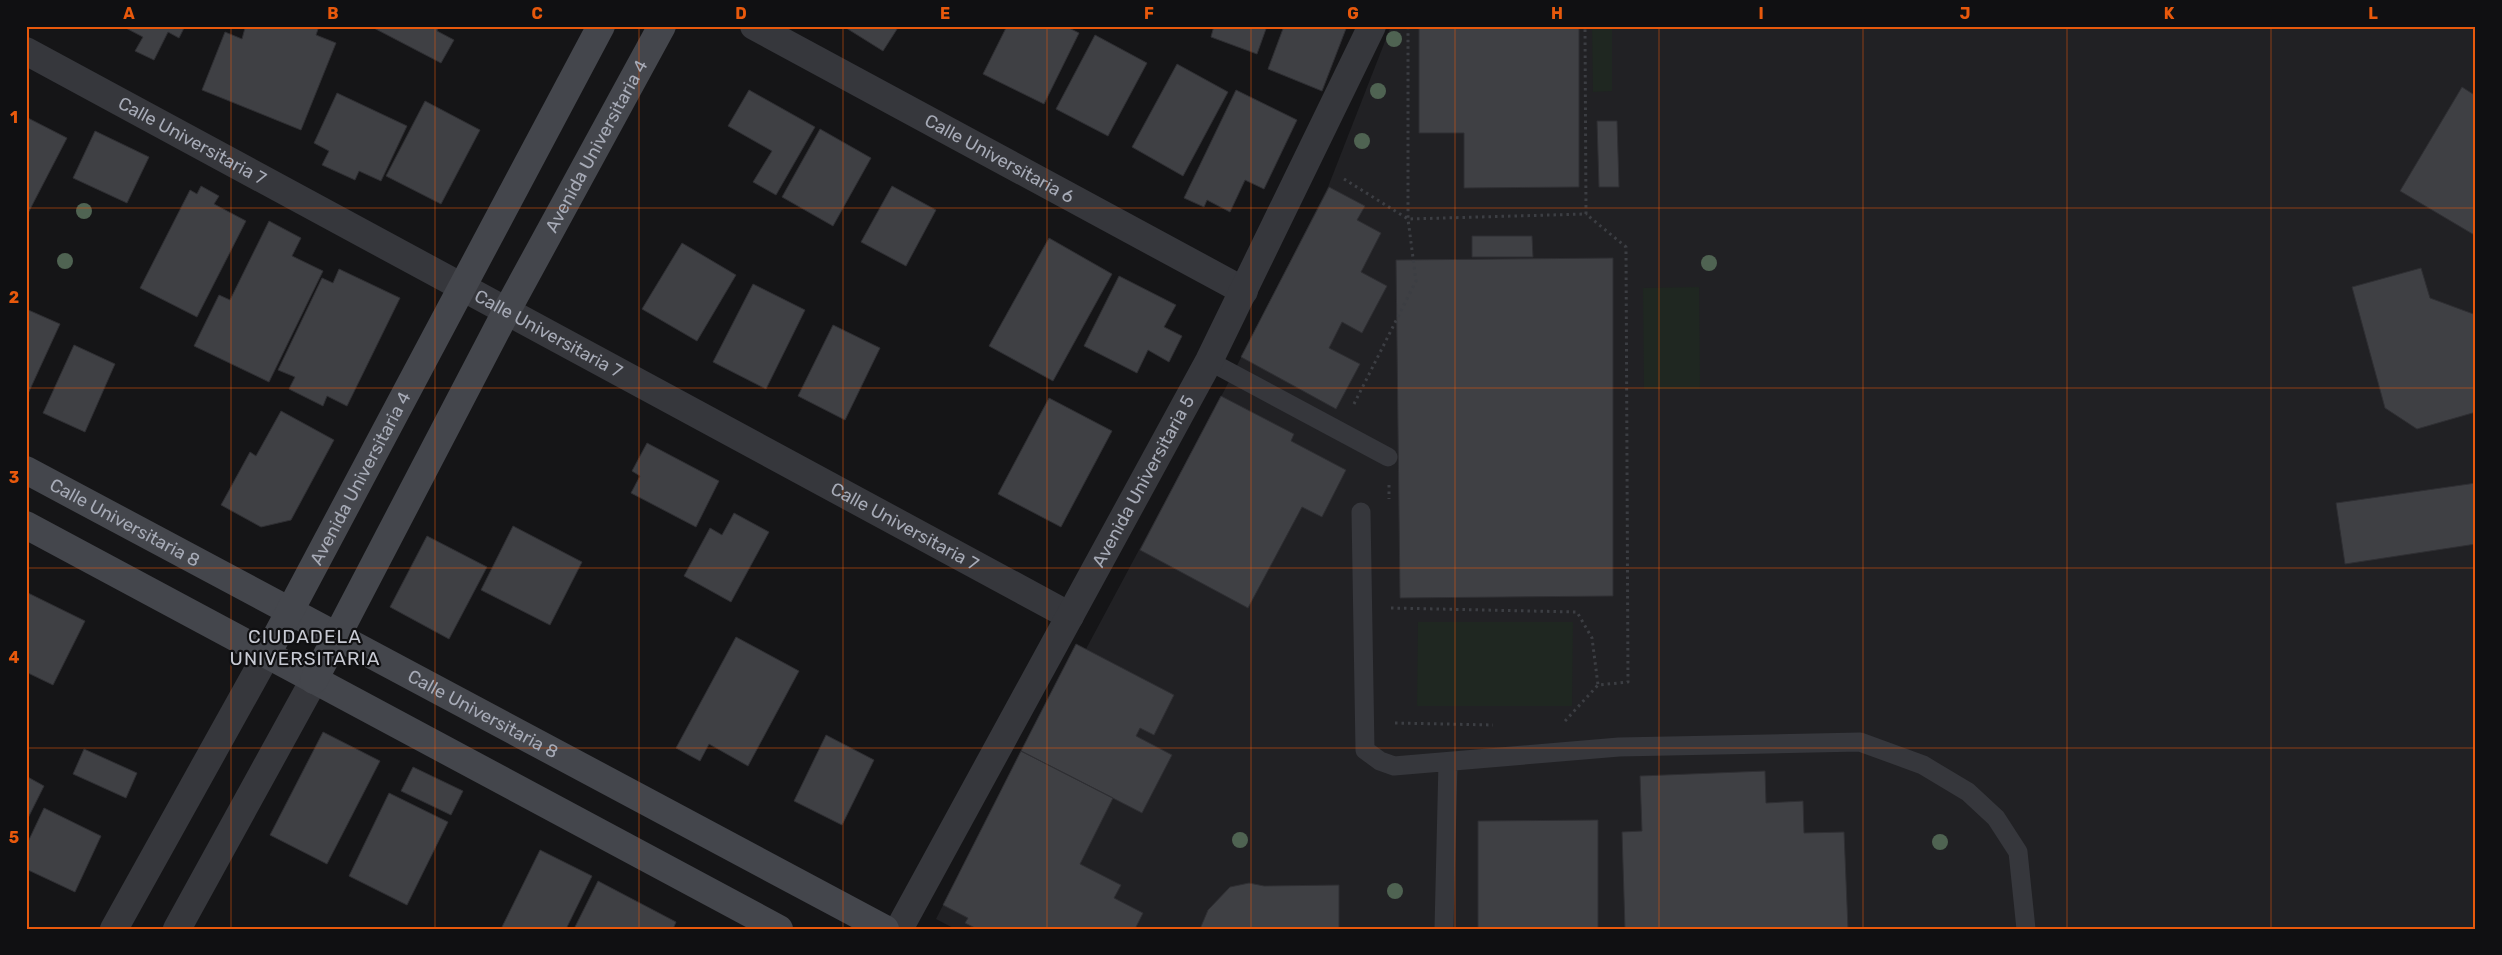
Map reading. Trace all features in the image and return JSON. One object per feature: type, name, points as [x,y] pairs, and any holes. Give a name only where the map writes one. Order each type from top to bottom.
[{"type":"street","name":"Avenida Universitaria 4","points":[[114,929],[291,610],[601,26]]},
{"type":"street","name":"Avenida Universitaria 4","points":[[178,929],[338,637],[506,312],[662,26]]},
{"type":"street","name":"Calle Universitaria 6","points":[[754,26],[1244,291]]},
{"type":"street","name":"Avenida Universitaria 5","points":[[899,929],[1209,362],[1372,26]]},
{"type":"street","name":"Calle Universitaria 7","points":[[26,51],[1070,616]]},
{"type":"street","name":"Calle Universitaria 8","points":[[26,470],[886,929]]},
{"type":"street","points":[[26,525],[779,929]]},
{"type":"lane","points":[[1209,362],[1388,457]]},
{"type":"lane","points":[[1361,512],[1365,750],[1380,761],[1394,766],[1618,747],[1860,742],[1923,765],[1968,792],[1996,818],[2018,852],[2026,929]]},
{"type":"lane","points":[[1444,929],[1448,762]]},
{"type":"path","points":[[1341,432],[1416,281],[1408,219],[1408,26]]},
{"type":"path","points":[[1586,26],[1586,214]]},
{"type":"path","points":[[1344,180],[1408,219],[1586,214],[1626,247],[1628,682],[1598,685],[1560,726]]},
{"type":"path","points":[[1391,608],[1577,612],[1592,638],[1598,685]]},
{"type":"path","points":[[1394,723],[1502,725]]},
{"type":"shaded area","points":[[1391,26],[2476,26],[2476,929],[955,929],[936,919],[1076,644],[1086,649],[1224,391],[1328,187]]},
{"type":"shaded area","points":[[1592,26],[1612,26],[1612,91],[1593,92]]},
{"type":"shaded area","points":[[1699,287],[1700,389],[1644,389],[1643,288]]},
{"type":"shaded area","points":[[1418,622],[1573,622],[1572,706],[1417,706]]},
{"type":"building","points":[[122,26],[185,26],[179,38],[168,32],[154,60],[135,51],[143,37]]},
{"type":"building","points":[[241,26],[319,26],[316,35],[336,43],[301,130],[202,90],[225,32],[242,39],[245,28]]},
{"type":"building","points":[[370,26],[439,26],[437,31],[454,40],[441,63]]},
{"type":"building","points":[[843,26],[899,26],[883,51]]},
{"type":"building","points":[[1007,26],[1065,26],[1079,33],[1044,104],[983,74]]},
{"type":"building","points":[[1214,26],[1267,26],[1257,54],[1211,37]]},
{"type":"building","points":[[1284,26],[1347,26],[1322,91],[1268,69]]},
{"type":"building","points":[[1419,26],[1579,26],[1579,187],[1464,188],[1464,133],[1419,133]]},
{"type":"building","points":[[1095,35],[1147,63],[1108,136],[1056,109]]},
{"type":"building","points":[[1177,64],[1228,92],[1183,176],[1132,147]]},
{"type":"building","points":[[2462,87],[2476,96],[2476,236],[2400,191]]},
{"type":"building","points":[[749,90],[815,127],[776,195],[753,182],[772,151],[728,126]]},
{"type":"building","points":[[1236,90],[1297,120],[1264,189],[1245,180],[1230,212],[1207,200],[1204,207],[1184,198]]},
{"type":"building","points":[[337,93],[407,126],[381,181],[359,171],[355,180],[322,165],[329,151],[314,143]]},
{"type":"building","points":[[425,101],[480,130],[441,204],[386,176]]},
{"type":"building","points":[[26,117],[67,138],[26,217]]},
{"type":"building","points":[[1597,121],[1617,121],[1619,187],[1599,187]]},
{"type":"building","points":[[820,129],[871,158],[833,226],[782,197]]},
{"type":"building","points":[[95,131],[149,157],[127,203],[73,178]]},
{"type":"building","points":[[201,186],[219,196],[214,204],[246,221],[197,317],[140,288],[190,190],[197,194]]},
{"type":"building","points":[[892,186],[936,210],[906,266],[861,242]]},
{"type":"building","points":[[1329,187],[1365,206],[1357,220],[1381,233],[1361,272],[1387,286],[1362,333],[1342,322],[1329,348],[1360,364],[1336,409],[1241,357]]},
{"type":"building","points":[[269,221],[301,238],[292,256],[323,271],[269,382],[194,346],[219,295],[230,300]]},
{"type":"building","points":[[1472,236],[1532,236],[1533,257],[1472,257]]},
{"type":"building","points":[[1049,238],[1112,274],[1053,381],[989,346]]},
{"type":"building","points":[[682,243],[736,275],[697,341],[642,309]]},
{"type":"building","points":[[1613,258],[1613,596],[1400,598],[1396,260]]},
{"type":"building","points":[[2421,268],[2430,298],[2476,315],[2476,412],[2417,429],[2385,408],[2352,287]]},
{"type":"building","points":[[339,269],[400,298],[347,406],[327,396],[323,406],[289,389],[295,377],[278,370],[322,278],[333,283]]},
{"type":"building","points":[[1119,276],[1176,305],[1164,327],[1182,336],[1169,362],[1148,350],[1137,373],[1084,346]]},
{"type":"building","points":[[753,284],[805,310],[766,389],[713,362]]},
{"type":"building","points":[[26,309],[60,324],[26,398]]},
{"type":"building","points":[[833,325],[880,348],[845,420],[798,396]]},
{"type":"building","points":[[74,345],[115,364],[85,432],[43,413]]},
{"type":"building","points":[[1221,396],[1294,434],[1291,441],[1346,470],[1322,517],[1302,507],[1248,608],[1140,550]]},
{"type":"building","points":[[1049,398],[1112,431],[1061,527],[998,494]]},
{"type":"building","points":[[281,411],[334,440],[291,520],[261,527],[221,505],[250,452],[256,456]]},
{"type":"building","points":[[647,443],[719,481],[696,527],[631,493],[640,476],[632,471]]},
{"type":"building","points":[[2476,483],[2476,544],[2345,564],[2336,503]]},
{"type":"building","points":[[734,513],[769,532],[731,602],[684,576],[710,528],[722,535]]},
{"type":"building","points":[[513,526],[582,562],[550,625],[481,590]]},
{"type":"building","points":[[427,536],[487,567],[449,639],[390,607]]},
{"type":"building","points":[[26,592],[85,621],[53,685],[26,672]]},
{"type":"building","points":[[736,637],[799,671],[748,766],[709,744],[700,761],[676,748]]},
{"type":"building","points":[[1076,644],[1174,695],[1154,735],[1140,728],[1136,736],[1172,755],[1142,813],[1021,751]]},
{"type":"building","points":[[323,732],[380,761],[327,864],[270,835]]},
{"type":"building","points":[[826,735],[874,760],[842,825],[794,801]]},
{"type":"building","points":[[84,749],[137,773],[126,798],[73,774]]},
{"type":"building","points":[[1021,751],[1113,798],[1080,864],[1121,885],[1114,898],[1143,913],[1135,929],[977,929],[965,923],[968,918],[943,905]]},
{"type":"building","points":[[413,767],[463,791],[451,815],[401,791]]},
{"type":"building","points":[[1765,771],[1766,803],[1803,801],[1804,833],[1844,832],[1848,929],[1625,929],[1622,832],[1642,831],[1640,776]]},
{"type":"building","points":[[26,776],[44,786],[26,822]]},
{"type":"building","points":[[389,793],[448,822],[407,905],[349,876]]},
{"type":"building","points":[[44,808],[101,836],[75,892],[26,869],[26,846]]},
{"type":"building","points":[[1598,820],[1598,929],[1478,929],[1478,821]]},
{"type":"building","points":[[540,850],[592,876],[566,929],[501,929]]},
{"type":"building","points":[[598,881],[676,922],[673,929],[574,929]]},
{"type":"building","points":[[1249,883],[1264,886],[1339,885],[1339,929],[1200,929],[1208,910],[1230,887]]},
{"type":"district","name":"CIUDADELA UNIVERSITARIA","points":[[305,647]]}]
